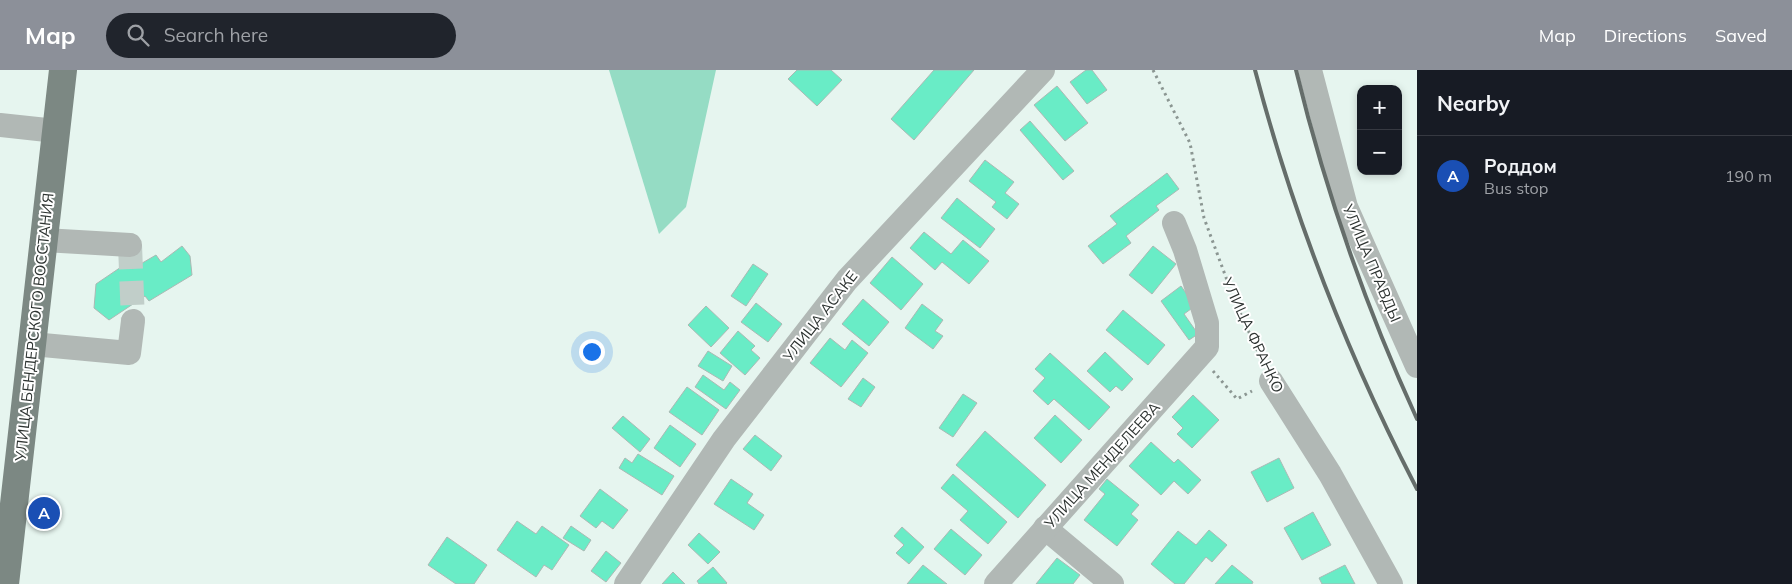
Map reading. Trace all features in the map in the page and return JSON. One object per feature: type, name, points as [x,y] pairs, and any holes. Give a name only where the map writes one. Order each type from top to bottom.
[{"type":"main road","name":"УЛИЦА БЕНДЕРСКОГО ВОССТАНИЯ","points":[[5,584],[63,70]]},
{"type":"street","name":"УЛИЦА АСАКЕ","points":[[626,584],[724,439],[847,280],[1043,70]]},
{"type":"street","name":"УЛИЦА ПРАВДЫ","points":[[1310,70],[1346,207],[1417,366]]},
{"type":"street","points":[[0,124],[56,131]]},
{"type":"street","points":[[1174,223],[1185,250],[1207,323],[1204,351]]},
{"type":"street","points":[[44,240],[130,245]]},
{"type":"street","points":[[32,344],[129,353],[133,320]]},
{"type":"street","name":"УЛИЦА МЕНДЕЛЕЕВА","points":[[996,584],[1204,351]]},
{"type":"street","name":"УЛИЦА ФРАНКО","points":[[1271,381],[1330,474],[1391,584]]},
{"type":"street","points":[[1045,528],[1112,584]]},
{"type":"path","name":"УЛИЦА ФРАНКО","points":[[1153,70],[1190,143],[1204,218],[1234,299],[1271,381]]},
{"type":"path","points":[[1204,351],[1237,399],[1271,381]]},
{"type":"green space","points":[[609,70],[716,70],[686,207],[659,234]]},
{"type":"building","points":[[797,70],[831,70],[842,80],[817,106],[788,79]]},
{"type":"building","points":[[934,70],[974,70],[914,140],[891,119]]},
{"type":"building","points":[[1086,70],[1092,70],[1107,90],[1087,104],[1070,82]]},
{"type":"building","points":[[1057,86],[1088,123],[1065,141],[1034,105]]},
{"type":"building","points":[[1030,121],[1074,171],[1063,180],[1020,130]]},
{"type":"building","points":[[985,160],[1014,182],[1005,193],[1019,204],[1007,219],[992,207],[996,202],[969,181]]},
{"type":"building","points":[[1167,173],[1179,189],[1156,206],[1159,210],[1126,236],[1131,243],[1103,264],[1088,246],[1117,224],[1110,216]]},
{"type":"building","points":[[957,198],[995,229],[980,248],[941,218]]},
{"type":"building","points":[[924,232],[951,254],[963,240],[989,261],[969,284],[942,262],[935,270],[910,248]]},
{"type":"building","points":[[182,246],[190,256],[192,275],[149,301],[145,296],[109,320],[94,308],[96,284],[127,263],[132,269],[156,255],[161,262]]},
{"type":"building","points":[[1153,246],[1176,264],[1152,294],[1129,275]]},
{"type":"building","points":[[892,257],[923,284],[901,310],[870,283]]},
{"type":"building","points":[[753,264],[768,274],[746,306],[731,296]]},
{"type":"building","points":[[1181,286],[1195,306],[1184,314],[1198,334],[1189,340],[1161,301]]},
{"type":"building","points":[[863,299],[889,322],[869,346],[842,324]]},
{"type":"building","points":[[756,303],[782,324],[768,342],[741,322]]},
{"type":"building","points":[[922,304],[943,320],[935,331],[943,336],[933,349],[905,328]]},
{"type":"building","points":[[706,306],[729,328],[711,347],[688,325]]},
{"type":"building","points":[[1123,310],[1165,345],[1148,365],[1106,330]]},
{"type":"building","points":[[738,331],[755,346],[751,350],[760,358],[745,375],[720,353]]},
{"type":"building","points":[[830,338],[845,350],[852,340],[868,353],[841,387],[810,363]]},
{"type":"building","points":[[708,351],[732,366],[723,381],[698,366]]},
{"type":"building","points":[[1105,352],[1133,379],[1122,391],[1116,386],[1110,392],[1087,371]]},
{"type":"building","points":[[1050,353],[1110,407],[1089,430],[1054,399],[1048,405],[1033,391],[1045,378],[1035,369]]},
{"type":"building","points":[[703,375],[724,390],[730,382],[740,390],[726,409],[695,387]]},
{"type":"building","points":[[863,378],[875,387],[861,407],[848,399]]},
{"type":"building","points":[[687,387],[719,410],[702,435],[669,412]]},
{"type":"building","points":[[963,394],[977,403],[953,437],[939,428]]},
{"type":"building","points":[[1193,395],[1219,420],[1192,448],[1177,434],[1183,428],[1172,417]]},
{"type":"building","points":[[1055,415],[1082,440],[1061,463],[1034,438]]},
{"type":"building","points":[[623,416],[650,439],[640,452],[612,428]]},
{"type":"building","points":[[670,425],[696,444],[680,467],[654,448]]},
{"type":"building","points":[[985,431],[1046,485],[1018,518],[956,465]]},
{"type":"building","points":[[755,435],[782,456],[771,471],[743,449]]},
{"type":"building","points":[[1151,442],[1174,463],[1178,459],[1201,480],[1188,494],[1174,481],[1161,495],[1129,466]]},
{"type":"building","points":[[638,454],[674,476],[662,495],[619,468],[625,458],[632,463]]},
{"type":"building","points":[[1279,458],[1294,488],[1267,502],[1251,472]]},
{"type":"building","points":[[953,474],[1007,522],[988,544],[960,520],[968,511],[941,488]]},
{"type":"building","points":[[731,479],[753,494],[747,503],[764,515],[754,530],[714,504]]},
{"type":"building","points":[[1107,479],[1139,505],[1131,514],[1138,520],[1117,546],[1084,520],[1105,494],[1099,489]]},
{"type":"building","points":[[600,489],[628,510],[613,529],[602,521],[596,528],[580,516]]},
{"type":"building","points":[[1313,512],[1331,545],[1302,560],[1284,528]]},
{"type":"building","points":[[517,521],[536,534],[542,526],[569,545],[552,570],[544,565],[536,577],[497,550]]},
{"type":"building","points":[[571,526],[591,540],[584,551],[563,538]]},
{"type":"building","points":[[902,527],[924,547],[909,564],[896,553],[904,545],[894,536]]},
{"type":"building","points":[[951,529],[982,555],[965,575],[934,549]]},
{"type":"building","points":[[1209,530],[1227,545],[1212,562],[1206,557],[1184,584],[1175,584],[1151,564],[1178,531],[1196,545]]},
{"type":"building","points":[[699,533],[720,552],[708,564],[688,545]]},
{"type":"building","points":[[447,537],[487,565],[474,584],[456,584],[428,565]]},
{"type":"building","points":[[606,551],[621,563],[606,582],[591,571]]},
{"type":"building","points":[[1057,558],[1080,575],[1073,584],[1036,584]]},
{"type":"building","points":[[923,565],[947,584],[907,584]]},
{"type":"building","points":[[1232,565],[1253,582],[1252,584],[1215,584]]},
{"type":"building","points":[[1345,565],[1355,584],[1322,584],[1319,578]]},
{"type":"building","points":[[713,567],[727,583],[699,584],[697,581]]},
{"type":"building","points":[[673,572],[685,584],[662,584]]},
{"type":"tunnel","points":[[130,245],[133,321]]},
{"type":"railway","points":[[1255,70],[1287,178],[1324,284],[1368,388],[1417,489]]},
{"type":"railway","points":[[1296,70],[1307,115],[1348,248],[1398,377],[1417,419]]},
{"type":"place","name":"Роддом","points":[[44,513]]}]
